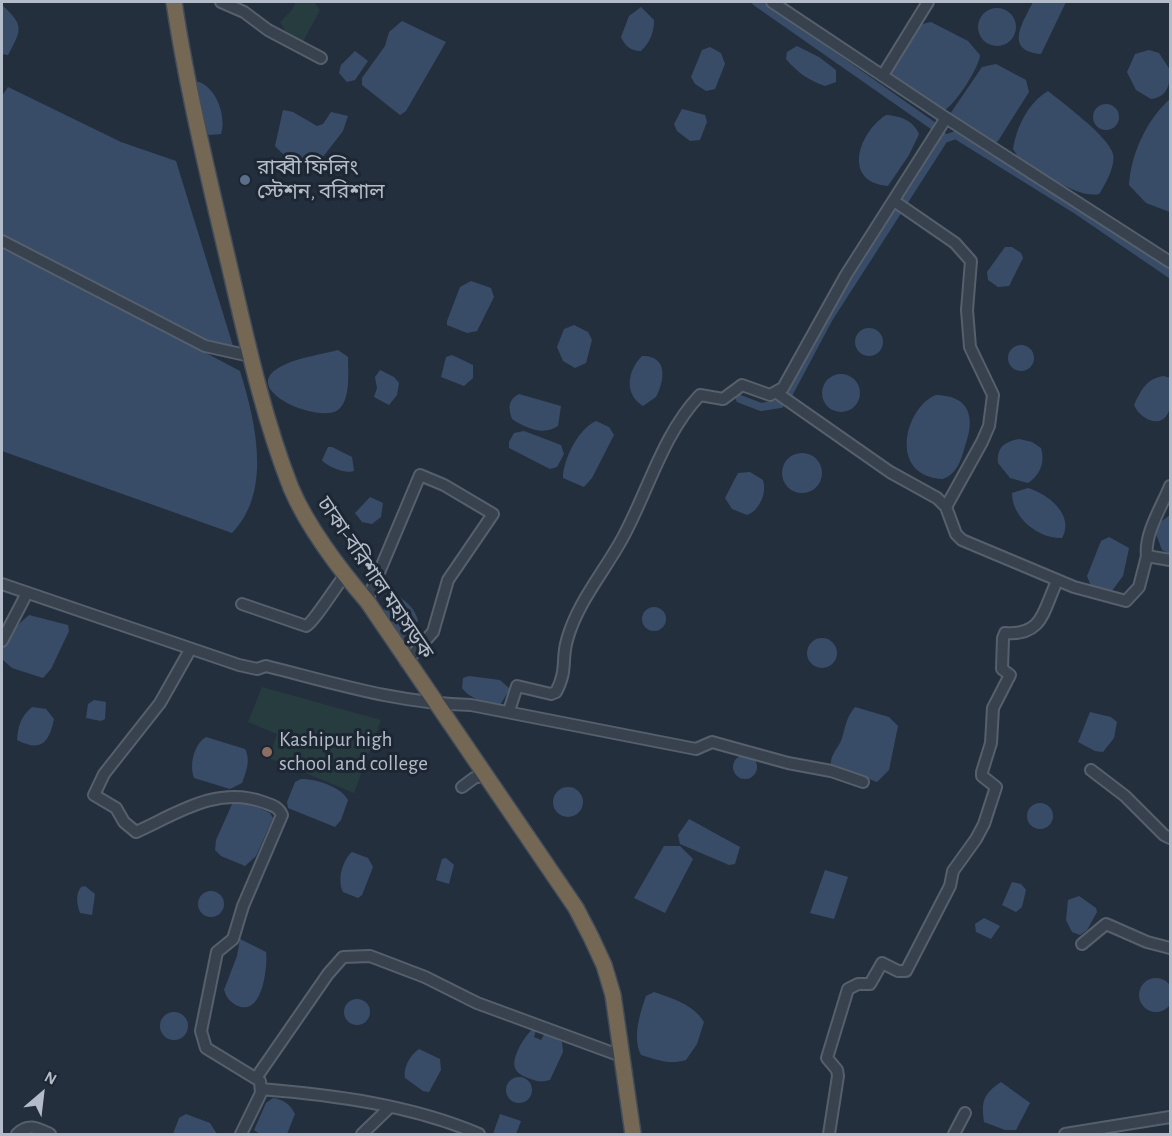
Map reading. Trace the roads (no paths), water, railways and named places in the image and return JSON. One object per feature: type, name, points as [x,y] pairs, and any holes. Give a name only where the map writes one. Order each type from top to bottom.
[{"type":"highway","name":"ঢাকা-বরিশাল মহাসড়ক","points":[[174,2],[210,183],[250,356],[259,392],[292,490],[345,575],[367,601],[406,662],[576,908],[604,965],[613,995],[633,1134]]},
{"type":"street","points":[[221,2],[244,12],[268,30],[321,58]]},
{"type":"street","points":[[772,2],[946,118],[1170,262]]},
{"type":"street","points":[[883,75],[928,2]]},
{"type":"street","points":[[509,711],[517,686],[551,694],[556,692],[564,677],[567,640],[597,578],[622,540],[672,436],[694,402],[700,395],[723,399],[742,385],[770,395],[777,393],[788,380],[846,275],[946,118]]},
{"type":"street","points":[[894,201],[955,243],[971,261],[967,310],[970,347],[993,395],[988,426],[982,442],[946,507]]},
{"type":"street","points":[[2,240],[205,346],[250,356]]},
{"type":"street","points":[[777,393],[866,456],[938,498],[946,507],[956,534],[962,540],[1057,581],[1096,595],[1126,601],[1139,587],[1150,534],[1170,486]]},
{"type":"street","points":[[367,601],[420,475],[444,485],[493,514],[448,580],[433,632],[406,662]]},
{"type":"street","points":[[1147,556],[1170,560]]},
{"type":"street","points":[[242,604],[306,626],[312,623],[322,604],[345,575]]},
{"type":"street","points":[[829,1134],[838,1076],[837,1070],[827,1058],[848,990],[858,984],[870,984],[882,963],[898,971],[906,971],[950,886],[953,871],[976,839],[996,787],[982,776],[982,772],[992,743],[993,708],[1010,675],[1002,669],[1003,638],[1005,633],[1026,634],[1034,628],[1057,581]]},
{"type":"street","points":[[2,584],[239,665],[257,669],[266,666],[372,694],[436,705],[471,705],[509,711],[696,749],[712,742],[788,763],[831,771],[863,782]]},
{"type":"street","points":[[2,641],[27,593]]},
{"type":"street","points":[[190,650],[160,703],[104,774],[94,795],[116,808],[136,832],[200,802],[228,797],[252,798],[279,810],[282,815],[243,906],[233,939],[217,952],[201,1031],[206,1048],[259,1083],[389,1108],[435,1119],[479,1134]]},
{"type":"street","points":[[1091,770],[1125,796],[1159,831],[1170,838]]},
{"type":"street","points":[[462,787],[474,778],[486,775]]},
{"type":"street","points":[[1082,944],[1106,924],[1147,942],[1170,948]]},
{"type":"street","points":[[242,1134],[259,1083],[328,974],[343,957],[370,956],[425,977],[477,1003],[621,1056]]},
{"type":"street","points":[[362,1134],[389,1108]]},
{"type":"street","points":[[954,1134],[965,1113]]},
{"type":"street","points":[[1065,1134],[1170,1117]]},
{"type":"street","points":[[17,1134],[26,1127],[32,1127],[50,1134]]},
{"type":"water","points":[[1033,2],[1066,2],[1041,54],[1029,52],[1019,42],[1021,26]]},
{"type":"water","points":[[2,5],[14,18],[18,28],[16,39],[8,55],[2,54]]},
{"type":"water","points":[[641,7],[654,20],[651,37],[641,51],[629,47],[621,37],[629,16]]},
{"type":"water","points":[[997,8],[1011,13],[1016,27],[1011,41],[997,46],[983,41],[978,27],[983,13]]},
{"type":"water","points":[[402,21],[446,42],[406,111],[400,115],[362,85],[362,78],[385,46],[389,32]]},
{"type":"water","points":[[931,22],[968,41],[980,55],[976,68],[966,85],[945,110],[890,75],[904,42],[916,29]]},
{"type":"water","points":[[797,46],[819,57],[836,70],[836,82],[825,86],[794,68],[786,59],[787,52]]},
{"type":"water","points":[[710,47],[721,53],[725,64],[715,89],[706,91],[695,84],[691,77],[702,50]]},
{"type":"water","points":[[1149,50],[1159,53],[1170,70],[1167,89],[1161,96],[1151,99],[1136,90],[1127,72],[1135,54]]},
{"type":"water","points":[[355,51],[368,61],[355,80],[347,82],[339,73],[341,65]]},
{"type":"water","points":[[996,64],[1026,80],[1029,92],[998,141],[992,144],[952,119],[950,114],[982,67]]},
{"type":"water","points":[[195,81],[208,88],[218,102],[222,118],[221,134],[210,135],[202,132],[200,116],[202,109]]},
{"type":"water","points":[[8,87],[121,142],[176,161],[233,346],[228,350],[2,236],[2,96]]},
{"type":"water","points":[[1048,91],[1103,138],[1113,154],[1113,164],[1099,194],[1079,192],[1057,182],[1018,157],[1013,149],[1017,132],[1029,109]]},
{"type":"water","points":[[1170,99],[1170,212],[1146,203],[1129,185],[1133,161],[1147,127]]},
{"type":"water","points":[[1106,104],[1115,108],[1119,117],[1115,126],[1106,130],[1097,126],[1093,117],[1097,108]]},
{"type":"water","points":[[682,109],[705,115],[707,122],[700,140],[690,141],[677,131],[674,124]]},
{"type":"water","points":[[283,110],[293,112],[317,126],[323,124],[331,112],[348,116],[343,131],[315,167],[285,156],[275,146]]},
{"type":"water","points":[[886,115],[906,120],[919,134],[909,155],[888,186],[873,182],[864,176],[859,155],[868,133]]},
{"type":"water","points":[[1005,247],[1012,247],[1021,253],[1023,258],[1009,286],[998,287],[988,280],[987,272]]},
{"type":"water","points":[[2,249],[87,290],[240,371],[255,433],[257,476],[253,497],[245,516],[232,533],[2,451]]},
{"type":"water","points":[[471,281],[491,288],[494,297],[477,331],[467,333],[447,325],[447,321],[460,287]]},
{"type":"water","points":[[574,325],[588,332],[592,340],[586,363],[575,368],[563,361],[557,347],[564,329]]},
{"type":"water","points":[[869,328],[879,332],[883,342],[879,352],[869,356],[859,352],[855,342],[859,332]]},
{"type":"water","points":[[1021,345],[1031,348],[1034,358],[1031,368],[1021,371],[1011,368],[1008,358],[1011,348]]},
{"type":"water","points":[[338,350],[348,357],[348,385],[345,399],[338,410],[328,413],[314,412],[299,408],[273,393],[268,384],[271,374],[284,365]]},
{"type":"water","points":[[452,355],[473,365],[473,378],[464,386],[441,377],[446,357]]},
{"type":"water","points":[[642,356],[656,360],[662,370],[661,383],[656,397],[643,406],[632,395],[630,389],[633,368]]},
{"type":"water","points":[[380,370],[394,377],[399,383],[397,395],[389,405],[374,397],[377,388],[375,377]]},
{"type":"water","points":[[841,374],[854,380],[860,393],[854,406],[841,412],[828,406],[822,393],[828,380]]},
{"type":"water","points":[[1164,376],[1170,378],[1170,407],[1163,419],[1153,421],[1137,411],[1134,405],[1149,382]]},
{"type":"water","points":[[519,394],[561,406],[558,426],[541,431],[529,428],[512,419],[510,405]]},
{"type":"water","points":[[936,395],[957,399],[963,404],[967,410],[970,426],[960,461],[955,470],[943,479],[925,475],[914,466],[908,454],[907,440],[916,412]]},
{"type":"water","points":[[596,421],[609,427],[614,435],[592,478],[584,487],[563,478],[564,471],[569,454],[578,438],[589,425]]},
{"type":"water","points":[[524,431],[561,445],[564,454],[557,467],[550,469],[509,448],[509,442],[514,433]]},
{"type":"water","points":[[1019,439],[1032,442],[1041,448],[1042,463],[1039,472],[1028,483],[1010,478],[998,463],[998,453],[1002,446]]},
{"type":"water","points":[[328,447],[352,457],[354,471],[342,471],[324,463],[322,460]]},
{"type":"water","points":[[802,453],[810,454],[816,459],[821,465],[821,481],[816,487],[810,492],[802,493],[794,492],[788,487],[783,481],[782,473],[783,465],[788,459],[794,454]]},
{"type":"water","points":[[750,472],[763,480],[764,490],[759,505],[747,515],[732,509],[725,498],[738,473]]},
{"type":"water","points":[[1028,488],[1051,500],[1062,514],[1065,529],[1062,538],[1036,531],[1017,511],[1012,493]]},
{"type":"water","points":[[370,497],[383,503],[381,517],[372,524],[362,522],[355,513]]},
{"type":"water","points":[[1170,515],[1170,554],[1162,550],[1156,534],[1159,523]]},
{"type":"water","points":[[1109,537],[1129,548],[1123,576],[1111,592],[1092,589],[1087,576],[1101,541]]},
{"type":"water","points":[[392,594],[408,604],[415,612],[418,621],[403,639],[393,630],[384,612],[387,600]]},
{"type":"water","points":[[654,607],[659,608],[665,614],[665,624],[659,630],[654,631],[649,630],[643,624],[642,619],[643,614],[649,608]]},
{"type":"water","points":[[29,615],[68,625],[69,631],[51,669],[43,678],[12,668],[2,659],[4,646],[14,629]]},
{"type":"water","points":[[822,638],[833,642],[837,653],[833,664],[822,668],[811,664],[807,653],[811,642]]},
{"type":"water","points":[[469,676],[500,680],[510,689],[500,705],[484,702],[469,695],[462,688],[463,678]]},
{"type":"water","points":[[94,700],[106,702],[105,719],[101,721],[86,718],[88,704]]},
{"type":"water","points":[[32,707],[46,709],[54,719],[46,740],[37,745],[25,744],[17,740],[21,722]]},
{"type":"water","points":[[855,707],[889,717],[898,726],[889,770],[877,782],[831,765],[848,718]]},
{"type":"water","points":[[1090,712],[1111,717],[1117,722],[1114,738],[1103,752],[1095,751],[1078,742]]},
{"type":"water","points":[[206,737],[245,749],[248,762],[242,783],[230,789],[194,778],[192,767],[194,755],[198,745]]},
{"type":"water","points":[[745,755],[753,759],[757,767],[753,775],[745,779],[737,775],[733,767],[737,759]]},
{"type":"water","points":[[301,779],[327,784],[348,800],[341,820],[335,827],[288,808],[287,802],[295,782]]},
{"type":"water","points":[[568,787],[579,791],[583,802],[579,813],[568,817],[557,813],[553,802],[557,791]]},
{"type":"water","points":[[244,801],[270,813],[273,818],[256,856],[245,866],[221,856],[215,850],[216,840],[233,802]]},
{"type":"water","points":[[1040,803],[1049,807],[1053,816],[1049,825],[1040,829],[1031,825],[1027,816],[1031,807]]},
{"type":"water","points":[[689,819],[740,847],[735,864],[729,865],[680,844],[678,835]]},
{"type":"water","points":[[664,846],[680,846],[693,859],[665,913],[634,898]]},
{"type":"water","points":[[352,852],[368,858],[373,867],[362,895],[358,898],[343,892],[340,882],[343,865]]},
{"type":"water","points":[[446,858],[454,865],[449,884],[436,880],[442,859]]},
{"type":"water","points":[[825,870],[848,877],[834,919],[810,913]]},
{"type":"water","points":[[1012,882],[1021,884],[1026,890],[1022,907],[1016,912],[1002,905]]},
{"type":"water","points":[[85,886],[95,894],[92,915],[80,913],[78,906],[78,893],[81,887]]},
{"type":"water","points":[[211,891],[220,895],[224,904],[220,913],[211,917],[202,913],[198,904],[202,895]]},
{"type":"water","points":[[1079,896],[1096,908],[1097,912],[1087,930],[1080,935],[1072,932],[1066,920],[1068,900]]},
{"type":"water","points":[[984,918],[1000,926],[991,939],[976,932],[975,924]]},
{"type":"water","points":[[240,939],[266,952],[266,969],[262,989],[252,1005],[245,1007],[232,1002],[224,990],[237,956]]},
{"type":"water","points":[[1156,978],[1168,983],[1173,995],[1168,1007],[1156,1012],[1144,1007],[1139,995],[1144,983]]},
{"type":"water","points":[[654,992],[688,1006],[704,1022],[697,1044],[686,1060],[669,1062],[641,1055],[637,1041],[639,1018],[646,996]]},
{"type":"water","points":[[357,999],[367,1002],[370,1012],[367,1022],[357,1025],[347,1022],[344,1012],[347,1002]]},
{"type":"water","points":[[174,1012],[184,1016],[188,1026],[184,1036],[174,1040],[164,1036],[160,1026],[164,1016]]},
{"type":"water","points":[[533,1029],[536,1030],[534,1037],[541,1040],[545,1033],[562,1042],[563,1052],[550,1080],[533,1080],[522,1075],[515,1068],[515,1059],[520,1047]]},
{"type":"water","points":[[419,1049],[440,1059],[441,1070],[429,1092],[423,1091],[405,1078],[408,1062]]},
{"type":"water","points":[[519,1077],[528,1081],[532,1090],[528,1099],[519,1103],[510,1099],[506,1090],[510,1081]]},
{"type":"water","points":[[1001,1082],[1030,1103],[1016,1130],[1005,1130],[984,1122],[985,1099],[990,1090]]},
{"type":"water","points":[[273,1098],[286,1103],[295,1114],[287,1134],[260,1134],[254,1130],[266,1103]]},
{"type":"water","points":[[186,1114],[210,1123],[217,1134],[173,1134],[179,1118]]},
{"type":"water","points":[[500,1114],[521,1121],[516,1134],[493,1134]]},
{"type":"waterway","points":[[756,2],[932,125]]},
{"type":"waterway","points":[[789,393],[829,318],[944,139],[942,135]]},
{"type":"waterway","points":[[944,139],[956,135],[1075,209],[1170,274]]},
{"type":"waterway","points":[[740,399],[761,407],[780,404]]},
{"type":"place","name":"রাব্বী ফিলিং স্টেশন, বরিশাল","points":[[245,180]]},
{"type":"place","name":"Kashipur high school and college","points":[[267,752]]}]
